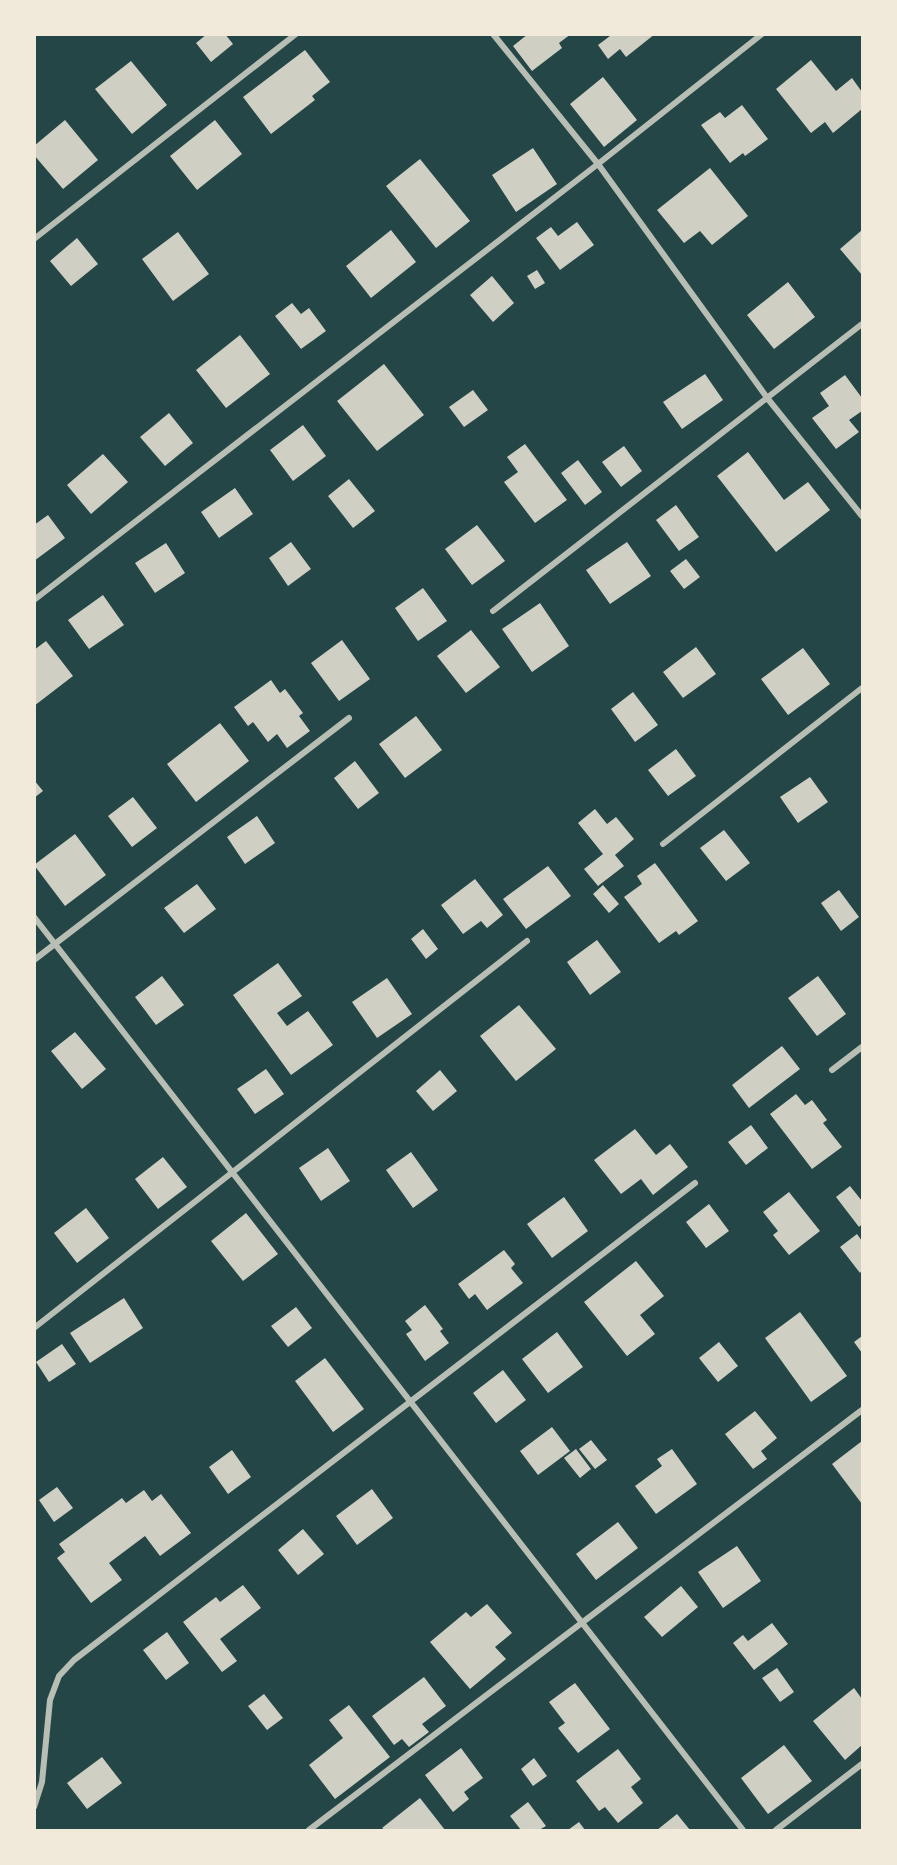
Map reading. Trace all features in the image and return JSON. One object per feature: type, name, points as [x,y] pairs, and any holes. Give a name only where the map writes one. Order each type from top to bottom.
[{"type":"street","points":[[34,239],[296,34]]},
{"type":"street","points":[[494,34],[598,164],[768,399],[862,516]]},
{"type":"street","points":[[34,600],[598,164],[762,34]]},
{"type":"street","points":[[493,611],[862,324]]},
{"type":"street","points":[[663,844],[862,688]]},
{"type":"street","points":[[34,960],[349,718]]},
{"type":"street","points":[[34,917],[233,1172],[408,1402],[743,1830]]},
{"type":"street","points":[[34,1328],[527,941]]},
{"type":"street","points":[[832,1070],[862,1047]]},
{"type":"street","points":[[34,1807],[42,1782],[50,1700],[59,1676],[74,1660],[696,1183]]},
{"type":"street","points":[[309,1830],[862,1410]]},
{"type":"street","points":[[776,1830],[862,1764]]},
{"type":"shaded area","points":[[35,35],[862,35],[862,1830],[35,1830]]},
{"type":"building","points":[[207,34],[225,34],[233,44],[211,62],[196,43]]},
{"type":"building","points":[[528,34],[571,34],[559,43],[562,48],[532,71],[513,46]]},
{"type":"building","points":[[609,34],[655,34],[626,57],[620,49],[608,59],[598,45],[610,36]]},
{"type":"building","points":[[305,50],[330,82],[312,96],[315,100],[271,134],[243,97]]},
{"type":"building","points":[[811,60],[836,91],[852,78],[862,92],[862,109],[833,133],[825,122],[811,133],[776,89]]},
{"type":"building","points":[[131,61],[167,105],[132,134],[95,89]]},
{"type":"building","points":[[603,77],[637,120],[604,147],[570,104]]},
{"type":"building","points":[[742,105],[768,139],[745,156],[743,153],[730,163],[701,125],[720,112],[725,118]]},
{"type":"building","points":[[65,120],[98,160],[63,189],[34,155],[34,146]]},
{"type":"building","points":[[215,120],[242,154],[197,190],[170,156]]},
{"type":"building","points":[[533,148],[557,184],[516,212],[492,175]]},
{"type":"building","points":[[420,159],[470,221],[436,248],[386,186]]},
{"type":"building","points":[[710,168],[748,216],[712,245],[700,231],[684,243],[657,210]]},
{"type":"building","points":[[577,222],[594,245],[560,270],[536,238],[551,227],[558,236]]},
{"type":"building","points":[[391,230],[416,262],[371,298],[346,266]]},
{"type":"building","points":[[862,230],[862,275],[840,249]]},
{"type":"building","points":[[178,232],[209,274],[173,301],[142,259]]},
{"type":"building","points":[[77,238],[98,264],[71,286],[50,261]]},
{"type":"building","points":[[537,270],[545,283],[535,289],[527,276]]},
{"type":"building","points":[[492,276],[514,303],[493,322],[470,295]]},
{"type":"building","points":[[788,282],[815,317],[774,349],[747,315]]},
{"type":"building","points":[[292,303],[301,314],[309,308],[326,331],[301,349],[275,316]]},
{"type":"building","points":[[240,335],[270,374],[226,408],[196,370]]},
{"type":"building","points":[[384,364],[424,415],[377,451],[337,401]]},
{"type":"building","points":[[705,374],[723,400],[682,429],[663,402]]},
{"type":"building","points":[[845,375],[862,398],[862,411],[849,420],[859,432],[836,449],[812,418],[829,406],[820,393]]},
{"type":"building","points":[[473,390],[488,410],[464,427],[449,407]]},
{"type":"building","points":[[169,413],[193,443],[165,466],[140,437]]},
{"type":"building","points":[[303,425],[326,456],[293,481],[270,450]]},
{"type":"building","points":[[525,444],[567,500],[535,523],[504,482],[518,472],[507,457]]},
{"type":"building","points":[[624,446],[642,471],[621,487],[602,462]]},
{"type":"building","points":[[748,452],[784,500],[808,482],[830,510],[776,552],[717,476]]},
{"type":"building","points":[[103,454],[128,482],[91,514],[67,485]]},
{"type":"building","points":[[578,460],[602,492],[585,505],[561,473]]},
{"type":"building","points":[[349,479],[375,511],[353,528],[328,496]]},
{"type":"building","points":[[235,488],[253,514],[219,538],[201,512]]},
{"type":"building","points":[[676,505],[699,537],[679,551],[656,520]]},
{"type":"building","points":[[48,515],[65,538],[34,561],[34,525]]},
{"type":"building","points":[[477,525],[505,561],[472,585],[445,549]]},
{"type":"building","points":[[291,542],[311,569],[288,586],[269,558]]},
{"type":"building","points":[[627,542],[651,576],[610,604],[586,570]]},
{"type":"building","points":[[166,543],[185,573],[155,593],[135,563]]},
{"type":"building","points":[[686,559],[700,577],[684,589],[670,571]]},
{"type":"building","points":[[423,588],[447,621],[418,641],[395,608]]},
{"type":"building","points":[[103,595],[124,625],[89,649],[68,620]]},
{"type":"building","points":[[540,603],[569,646],[532,672],[502,629]]},
{"type":"building","points":[[471,630],[500,667],[466,693],[437,656]]},
{"type":"building","points":[[342,640],[370,679],[339,701],[311,663]]},
{"type":"building","points":[[46,641],[73,676],[34,706],[34,650]]},
{"type":"building","points":[[696,647],[716,674],[683,698],[663,672]]},
{"type":"building","points":[[803,648],[830,684],[788,715],[761,679]]},
{"type":"building","points":[[271,680],[280,693],[285,689],[303,713],[299,716],[310,731],[287,748],[277,734],[268,742],[253,722],[248,726],[234,707]]},
{"type":"building","points":[[633,692],[658,725],[635,742],[611,709]]},
{"type":"building","points":[[416,716],[442,750],[405,778],[379,744]]},
{"type":"building","points":[[220,723],[249,761],[196,802],[167,764]]},
{"type":"building","points":[[676,749],[696,776],[668,796],[648,770]]},
{"type":"building","points":[[355,761],[379,793],[358,809],[334,778]]},
{"type":"building","points":[[810,777],[828,802],[798,823],[780,797]]},
{"type":"building","points":[[34,780],[43,791],[34,798]]},
{"type":"building","points":[[133,797],[157,828],[132,847],[108,816]]},
{"type":"building","points":[[595,809],[607,824],[616,817],[634,839],[615,855],[624,866],[598,886],[584,869],[603,854],[578,823]]},
{"type":"building","points":[[257,816],[275,843],[245,864],[227,837]]},
{"type":"building","points":[[724,830],[750,863],[726,881],[700,848]]},
{"type":"building","points":[[75,834],[106,875],[65,906],[34,865]]},
{"type":"building","points":[[655,863],[698,921],[679,935],[676,931],[659,943],[624,897],[642,884],[637,876]]},
{"type":"building","points":[[548,866],[571,896],[526,929],[503,899]]},
{"type":"building","points":[[475,879],[503,915],[487,928],[481,921],[463,934],[441,905]]},
{"type":"building","points":[[197,884],[216,909],[184,933],[164,908]]},
{"type":"building","points":[[603,885],[619,904],[609,913],[593,894]]},
{"type":"building","points":[[839,890],[859,917],[841,931],[821,903]]},
{"type":"building","points":[[423,929],[438,949],[426,959],[411,939]]},
{"type":"building","points":[[597,940],[621,972],[590,995],[567,962]]},
{"type":"building","points":[[278,963],[302,996],[277,1013],[287,1026],[308,1011],[333,1045],[291,1075],[233,995]]},
{"type":"building","points":[[162,976],[184,1005],[156,1025],[135,997]]},
{"type":"building","points":[[818,976],[846,1014],[817,1036],[788,998]]},
{"type":"building","points":[[387,978],[412,1014],[377,1038],[352,1002]]},
{"type":"building","points":[[519,1005],[556,1049],[516,1081],[480,1036]]},
{"type":"building","points":[[75,1032],[106,1069],[82,1089],[51,1051]]},
{"type":"building","points":[[782,1046],[800,1069],[749,1108],[732,1085]]},
{"type":"building","points":[[266,1069],[284,1094],[255,1114],[237,1089]]},
{"type":"building","points":[[440,1070],[457,1091],[433,1111],[416,1091]]},
{"type":"building","points":[[796,1094],[805,1105],[812,1100],[827,1120],[823,1123],[842,1147],[812,1169],[770,1114]]},
{"type":"building","points":[[751,1125],[768,1148],[746,1165],[728,1142]]},
{"type":"building","points":[[635,1129],[656,1155],[670,1144],[688,1167],[653,1195],[641,1179],[621,1194],[594,1160]]},
{"type":"building","points":[[328,1148],[350,1181],[321,1201],[299,1168]]},
{"type":"building","points":[[411,1152],[438,1190],[413,1208],[386,1170]]},
{"type":"building","points":[[163,1157],[187,1187],[158,1209],[135,1179]]},
{"type":"building","points":[[850,1186],[862,1201],[862,1224],[859,1227],[836,1197]]},
{"type":"building","points":[[789,1192],[820,1231],[789,1255],[773,1235],[778,1231],[763,1212]]},
{"type":"building","points":[[564,1197],[588,1231],[552,1258],[527,1224]]},
{"type":"building","points":[[709,1204],[729,1231],[706,1248],[686,1222]]},
{"type":"building","points":[[86,1208],[109,1238],[77,1263],[54,1233]]},
{"type":"building","points":[[246,1213],[278,1254],[243,1281],[211,1241]]},
{"type":"building","points":[[857,1234],[862,1241],[862,1270],[860,1273],[840,1247]]},
{"type":"building","points":[[504,1250],[515,1264],[511,1268],[523,1283],[487,1310],[475,1294],[469,1299],[458,1284]]},
{"type":"building","points":[[636,1261],[664,1296],[640,1315],[655,1334],[627,1356],[584,1302]]},
{"type":"building","points":[[124,1298],[143,1328],[90,1363],[70,1333]]},
{"type":"building","points":[[425,1305],[443,1329],[440,1331],[449,1343],[425,1361],[406,1334],[412,1330],[405,1321]]},
{"type":"building","points":[[296,1307],[312,1328],[288,1347],[271,1326]]},
{"type":"building","points":[[800,1312],[847,1376],[811,1402],[765,1338]]},
{"type":"building","points":[[557,1332],[583,1367],[548,1393],[522,1359]]},
{"type":"building","points":[[862,1336],[862,1353],[854,1342]]},
{"type":"building","points":[[719,1342],[738,1366],[718,1382],[699,1358]]},
{"type":"building","points":[[62,1344],[76,1364],[49,1382],[36,1362]]},
{"type":"building","points":[[325,1358],[364,1409],[333,1432],[295,1381]]},
{"type":"building","points":[[503,1370],[526,1400],[496,1423],[473,1393]]},
{"type":"building","points":[[755,1411],[777,1438],[761,1451],[767,1459],[753,1469],[725,1434]]},
{"type":"building","points":[[552,1427],[570,1451],[538,1475],[520,1451]]},
{"type":"building","points":[[591,1440],[607,1460],[595,1469],[579,1449]]},
{"type":"building","points":[[862,1441],[862,1504],[832,1464]]},
{"type":"building","points":[[576,1449],[591,1469],[580,1478],[564,1458]]},
{"type":"building","points":[[672,1449],[697,1484],[656,1514],[635,1486],[662,1466],[657,1459]]},
{"type":"building","points":[[232,1450],[251,1477],[228,1494],[209,1467]]},
{"type":"building","points":[[57,1487],[73,1508],[54,1522],[39,1500]]},
{"type":"building","points":[[372,1489],[393,1518],[357,1545],[336,1516]]},
{"type":"building","points":[[144,1490],[152,1501],[161,1494],[191,1533],[160,1556],[145,1536],[109,1563],[122,1580],[91,1603],[57,1558],[65,1552],[59,1544],[122,1498],[126,1503]]},
{"type":"building","points":[[618,1522],[638,1548],[596,1580],[576,1554]]},
{"type":"building","points":[[303,1529],[324,1554],[298,1575],[278,1550]]},
{"type":"building","points":[[737,1546],[761,1581],[723,1608],[698,1572]]},
{"type":"building","points":[[243,1585],[261,1608],[220,1639],[237,1661],[222,1672],[183,1622],[216,1597],[220,1602]]},
{"type":"building","points":[[681,1586],[698,1607],[662,1637],[644,1617]]},
{"type":"building","points":[[487,1604],[512,1633],[495,1647],[506,1659],[470,1689],[430,1642],[466,1612],[471,1617]]},
{"type":"building","points":[[772,1623],[788,1644],[754,1670],[733,1643],[743,1635],[748,1641]]},
{"type":"building","points":[[167,1632],[189,1663],[166,1680],[143,1650]]},
{"type":"building","points":[[777,1668],[794,1692],[780,1702],[762,1678]]},
{"type":"building","points":[[424,1677],[446,1706],[422,1724],[429,1732],[409,1747],[402,1739],[394,1745],[372,1716]]},
{"type":"building","points":[[575,1683],[610,1729],[578,1753],[558,1728],[565,1723],[549,1702]]},
{"type":"building","points":[[854,1688],[862,1699],[862,1745],[845,1760],[813,1721]]},
{"type":"building","points":[[264,1694],[283,1718],[267,1730],[248,1706]]},
{"type":"building","points":[[349,1705],[390,1757],[335,1799],[309,1765],[343,1738],[329,1720]]},
{"type":"building","points":[[784,1745],[812,1781],[768,1814],[741,1778]]},
{"type":"building","points":[[461,1748],[483,1778],[464,1792],[469,1799],[453,1812],[425,1775]]},
{"type":"building","points":[[618,1749],[641,1779],[631,1787],[643,1803],[618,1823],[605,1807],[599,1811],[576,1781]]},
{"type":"building","points":[[102,1757],[122,1783],[87,1809],[67,1783]]},
{"type":"building","points":[[534,1758],[547,1776],[533,1786],[521,1769]]},
{"type":"building","points":[[420,1798],[445,1830],[385,1830],[382,1828]]},
{"type":"building","points":[[528,1802],[546,1826],[539,1830],[521,1830],[510,1816]]},
{"type":"building","points":[[677,1814],[690,1830],[657,1830]]},
{"type":"building","points":[[579,1822],[585,1830],[568,1830]]}]
